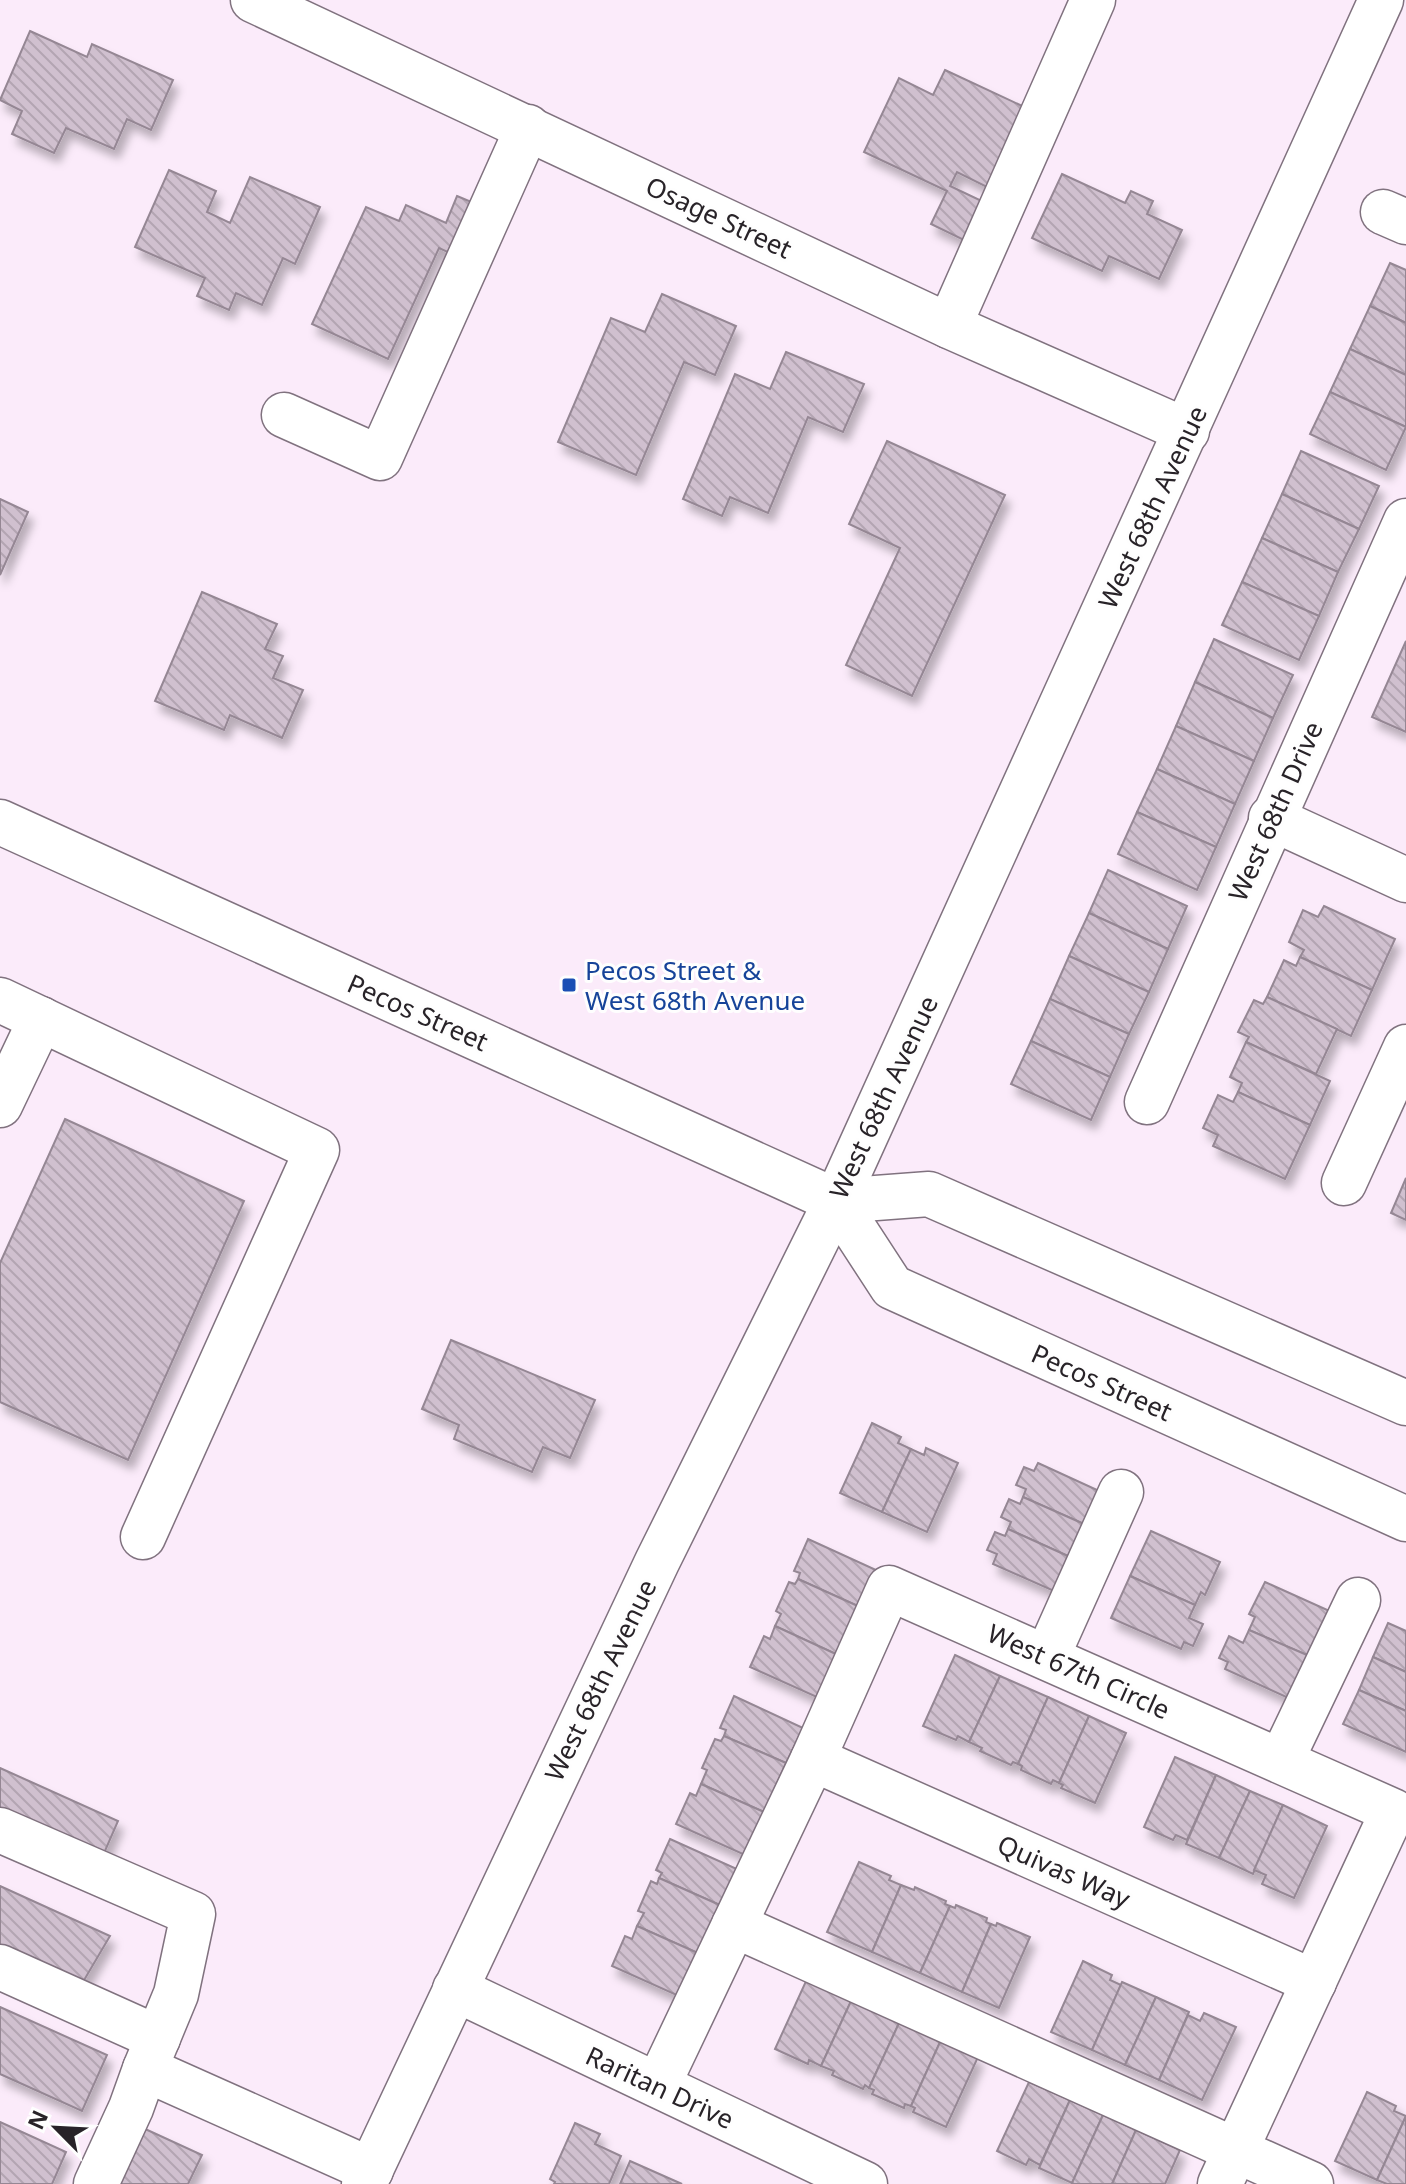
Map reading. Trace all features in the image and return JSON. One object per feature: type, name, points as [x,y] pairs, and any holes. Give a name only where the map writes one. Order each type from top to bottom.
[{"type":"street","name":"Osage Street","points":[[253,0],[949,326],[1187,431]]},
{"type":"street","points":[[949,326],[1093,0]]},
{"type":"street","name":"West 68th Avenue","points":[[368,2177],[650,1577],[836,1201],[1381,0]]},
{"type":"street","points":[[284,415],[380,458],[528,127]]},
{"type":"street","name":"West 68th Drive","points":[[1147,1102],[1271,818],[1395,575],[1406,521]]},
{"type":"street","points":[[1271,818],[1406,880]]},
{"type":"street","name":"Pecos Street","points":[[0,822],[836,1201],[929,1194],[1406,1403]]},
{"type":"street","points":[[0,1000],[317,1150],[143,1537]]},
{"type":"street","points":[[0,1105],[41,1019]]},
{"type":"street","points":[[1344,1183],[1406,1047]]},
{"type":"street","name":"Pecos Street","points":[[836,1201],[892,1287],[1406,1519]]},
{"type":"street","points":[[1047,1657],[1121,1492]]},
{"type":"street","name":"West 67th Circle","points":[[658,2085],[813,1759],[889,1588],[1393,1811],[1396,1833],[1314,1982],[1228,2167]]},
{"type":"street","points":[[1281,1761],[1358,1600]]},
{"type":"street","name":"Quivas Way","points":[[813,1759],[1314,1982]]},
{"type":"street","points":[[0,1830],[193,1914],[176,1994],[131,2108],[96,2184]]},
{"type":"street","points":[[734,1925],[1228,2167],[1311,2184]]},
{"type":"street","points":[[0,1967],[368,2177]]},
{"type":"street","name":"Raritan Drive","points":[[455,1989],[865,2184]]},
{"type":"building","points":[[30,31],[87,57],[92,44],[173,80],[151,130],[127,119],[114,149],[66,128],[54,153],[12,134],[22,111],[0,100]]},
{"type":"building","points":[[945,70],[1033,111],[995,191],[957,172],[950,186],[988,204],[970,243],[931,224],[947,191],[864,152],[899,78],[933,95]]},
{"type":"building","points":[[169,170],[216,191],[207,212],[230,223],[250,177],[320,207],[295,264],[283,258],[262,305],[236,293],[229,310],[197,296],[205,278],[135,247]]},
{"type":"building","points":[[1062,174],[1125,203],[1131,191],[1153,201],[1147,214],[1182,230],[1159,279],[1109,256],[1102,271],[1032,238]]},
{"type":"building","points":[[457,196],[481,206],[459,257],[439,248],[388,359],[312,324],[366,207],[399,221],[406,205],[446,223]]},
{"type":"building","points":[[1390,263],[1406,270],[1406,323],[1370,306]]},
{"type":"building","points":[[662,294],[736,326],[715,375],[684,362],[636,475],[558,442],[611,318],[645,332]]},
{"type":"building","points":[[1370,306],[1406,323],[1406,375],[1350,349]]},
{"type":"building","points":[[1350,349],[1406,375],[1406,427],[1330,392]]},
{"type":"building","points":[[786,352],[864,384],[843,432],[808,417],[768,513],[730,497],[722,516],[683,499],[735,374],[770,389]]},
{"type":"building","points":[[1330,392],[1406,427],[1386,470],[1310,434]]},
{"type":"building","points":[[887,441],[1005,495],[912,696],[846,665],[900,548],[849,524]]},
{"type":"building","points":[[1301,451],[1379,486],[1359,529],[1282,494]]},
{"type":"building","points":[[1282,494],[1359,529],[1338,572],[1262,538]]},
{"type":"building","points":[[0,499],[28,512],[0,575]]},
{"type":"building","points":[[1262,538],[1338,572],[1319,616],[1242,582]]},
{"type":"building","points":[[1242,582],[1319,616],[1299,660],[1222,625]]},
{"type":"building","points":[[202,592],[277,624],[265,649],[283,656],[273,678],[303,690],[282,738],[230,715],[224,730],[155,701]]},
{"type":"building","points":[[1214,639],[1293,675],[1273,718],[1195,682]]},
{"type":"building","points":[[1406,641],[1406,732],[1372,717]]},
{"type":"building","points":[[1195,682],[1273,718],[1254,761],[1176,726]]},
{"type":"building","points":[[1176,726],[1254,761],[1235,804],[1157,769]]},
{"type":"building","points":[[1157,769],[1235,804],[1216,847],[1137,812]]},
{"type":"building","points":[[1137,812],[1216,847],[1197,890],[1118,854]]},
{"type":"building","points":[[1108,870],[1187,906],[1168,949],[1089,913]]},
{"type":"building","points":[[1324,906],[1395,939],[1372,990],[1300,957],[1304,950],[1289,942],[1303,910],[1318,917]]},
{"type":"building","points":[[1089,913],[1168,949],[1149,992],[1069,956]]},
{"type":"building","points":[[1069,956],[1149,992],[1129,1034],[1050,999]]},
{"type":"building","points":[[1300,957],[1372,990],[1351,1036],[1267,997],[1284,960],[1296,966]]},
{"type":"building","points":[[1267,997],[1337,1029],[1316,1074],[1246,1042],[1249,1037],[1238,1032],[1254,1000],[1263,1004]]},
{"type":"building","points":[[1050,999],[1129,1034],[1110,1077],[1031,1041]]},
{"type":"building","points":[[1031,1041],[1110,1077],[1091,1120],[1011,1084]]},
{"type":"building","points":[[1246,1042],[1330,1081],[1310,1125],[1238,1092],[1242,1083],[1230,1077]]},
{"type":"building","points":[[1238,1092],[1310,1125],[1285,1179],[1213,1146],[1218,1135],[1203,1128],[1218,1095],[1233,1102]]},
{"type":"building","points":[[65,1119],[244,1201],[128,1460],[0,1402],[0,1263]]},
{"type":"building","points":[[1406,1178],[1406,1220],[1391,1213]]},
{"type":"building","points":[[451,1340],[595,1400],[570,1458],[543,1447],[532,1472],[454,1439],[459,1425],[422,1409]]},
{"type":"building","points":[[872,1423],[901,1437],[898,1443],[911,1449],[882,1512],[840,1493]]},
{"type":"building","points":[[926,1448],[958,1463],[927,1532],[882,1512],[911,1449],[924,1455]]},
{"type":"building","points":[[1038,1463],[1108,1495],[1093,1528],[1023,1497],[1026,1489],[1016,1485],[1024,1467],[1034,1471]]},
{"type":"building","points":[[1023,1497],[1093,1528],[1079,1561],[1008,1529],[1011,1522],[1001,1517],[1009,1499],[1020,1504]]},
{"type":"building","points":[[1008,1529],[1079,1561],[1063,1595],[993,1564],[997,1554],[987,1550],[995,1532],[1005,1536]]},
{"type":"building","points":[[1151,1531],[1220,1562],[1205,1595],[1201,1592],[1195,1605],[1130,1576]]},
{"type":"building","points":[[808,1539],[876,1570],[860,1607],[798,1579],[800,1573],[794,1571]]},
{"type":"building","points":[[1130,1576],[1195,1605],[1189,1618],[1203,1624],[1193,1646],[1184,1642],[1181,1649],[1111,1618]]},
{"type":"building","points":[[798,1579],[860,1607],[838,1655],[775,1626],[781,1614],[776,1611],[789,1582],[795,1584]]},
{"type":"building","points":[[1265,1582],[1334,1613],[1314,1658],[1249,1630],[1255,1617],[1249,1614]]},
{"type":"building","points":[[1388,1623],[1406,1631],[1406,1672],[1373,1657]]},
{"type":"building","points":[[775,1626],[838,1655],[819,1698],[750,1667],[764,1636],[770,1639]]},
{"type":"building","points":[[1249,1630],[1314,1658],[1295,1701],[1225,1669],[1228,1662],[1219,1658],[1229,1636],[1243,1643]]},
{"type":"building","points":[[955,1655],[1000,1676],[969,1742],[923,1726]]},
{"type":"building","points":[[1373,1657],[1406,1672],[1406,1711],[1359,1690]]},
{"type":"building","points":[[1000,1676],[1048,1697],[1018,1764],[1013,1762],[1011,1765],[980,1751],[982,1748],[969,1742]]},
{"type":"building","points":[[1359,1690],[1406,1711],[1406,1752],[1343,1724]]},
{"type":"building","points":[[734,1696],[803,1728],[786,1763],[724,1736],[726,1730],[720,1728]]},
{"type":"building","points":[[1048,1697],[1089,1716],[1059,1783],[1053,1780],[1051,1784],[1021,1770],[1022,1766],[1018,1764]]},
{"type":"building","points":[[1089,1716],[1126,1733],[1095,1803],[1061,1788],[1063,1785],[1059,1783]]},
{"type":"building","points":[[724,1736],[786,1763],[764,1812],[701,1784],[707,1770],[702,1768],[715,1739],[721,1741]]},
{"type":"building","points":[[1175,1757],[1216,1775],[1187,1840],[1176,1835],[1173,1840],[1144,1827]]},
{"type":"building","points":[[0,1768],[118,1821],[98,1867],[0,1822]]},
{"type":"building","points":[[1216,1775],[1250,1791],[1219,1858],[1186,1844]]},
{"type":"building","points":[[701,1784],[764,1812],[745,1855],[676,1824],[690,1793],[696,1796]]},
{"type":"building","points":[[1250,1791],[1283,1805],[1253,1874],[1219,1858]]},
{"type":"building","points":[[1283,1805],[1327,1826],[1294,1898],[1262,1884],[1266,1875],[1254,1870]]},
{"type":"building","points":[[670,1839],[739,1870],[722,1906],[659,1878],[662,1873],[656,1870]]},
{"type":"building","points":[[859,1862],[891,1876],[889,1880],[901,1885],[872,1952],[827,1932]]},
{"type":"building","points":[[659,1878],[722,1906],[700,1954],[637,1926],[644,1913],[638,1911],[651,1881],[657,1884]]},
{"type":"building","points":[[901,1885],[914,1890],[915,1887],[946,1901],[945,1904],[950,1906],[920,1973],[872,1952]]},
{"type":"building","points":[[0,1886],[110,1936],[80,1987],[0,1950]]},
{"type":"building","points":[[956,1905],[987,1918],[986,1922],[991,1924],[962,1992],[920,1973],[950,1906],[955,1908]]},
{"type":"building","points":[[997,1923],[1030,1937],[999,2008],[962,1992],[991,1924],[996,1926]]},
{"type":"building","points":[[637,1926],[700,1954],[681,1997],[612,1966],[625,1936],[632,1939]]},
{"type":"building","points":[[1083,1961],[1112,1975],[1110,1980],[1121,1985],[1092,2050],[1051,2032]]},
{"type":"building","points":[[807,1979],[852,1999],[821,2066],[809,2060],[808,2064],[775,2049]]},
{"type":"building","points":[[1122,1982],[1156,1997],[1125,2065],[1092,2050]]},
{"type":"building","points":[[1156,1997],[1189,2012],[1159,2080],[1125,2065]]},
{"type":"building","points":[[852,1999],[900,2021],[869,2088],[865,2085],[863,2089],[832,2075],[834,2071],[821,2066]]},
{"type":"building","points":[[0,2007],[107,2055],[82,2111],[0,2074]]},
{"type":"building","points":[[1204,2013],[1236,2027],[1202,2100],[1159,2080],[1188,2015],[1200,2021]]},
{"type":"building","points":[[900,2021],[941,2040],[911,2106],[905,2104],[904,2108],[872,2094],[874,2090],[869,2088]]},
{"type":"building","points":[[941,2040],[978,2057],[946,2127],[913,2112],[915,2108],[911,2106]]},
{"type":"building","points":[[1029,2082],[1070,2100],[1040,2165],[1029,2159],[1026,2165],[997,2151]]},
{"type":"building","points":[[1367,2092],[1396,2106],[1394,2111],[1406,2116],[1377,2180],[1335,2161]]},
{"type":"building","points":[[1070,2100],[1103,2115],[1072,2183],[1039,2168]]},
{"type":"building","points":[[1103,2115],[1136,2130],[1112,2184],[1074,2184],[1072,2183]]},
{"type":"building","points":[[1406,2116],[1406,2184],[1387,2184],[1377,2180]]},
{"type":"building","points":[[0,2122],[66,2152],[52,2184],[0,2184]]},
{"type":"building","points":[[575,2123],[600,2134],[595,2144],[621,2156],[609,2184],[554,2184],[550,2179]]},
{"type":"building","points":[[143,2128],[202,2155],[188,2184],[117,2184]]},
{"type":"building","points":[[1136,2130],[1180,2150],[1165,2184],[1112,2184]]},
{"type":"building","points":[[630,2161],[682,2184],[620,2184]]},
{"type":"place","name":"Pecos Street & West 68th Avenue","points":[[569,985]]}]
